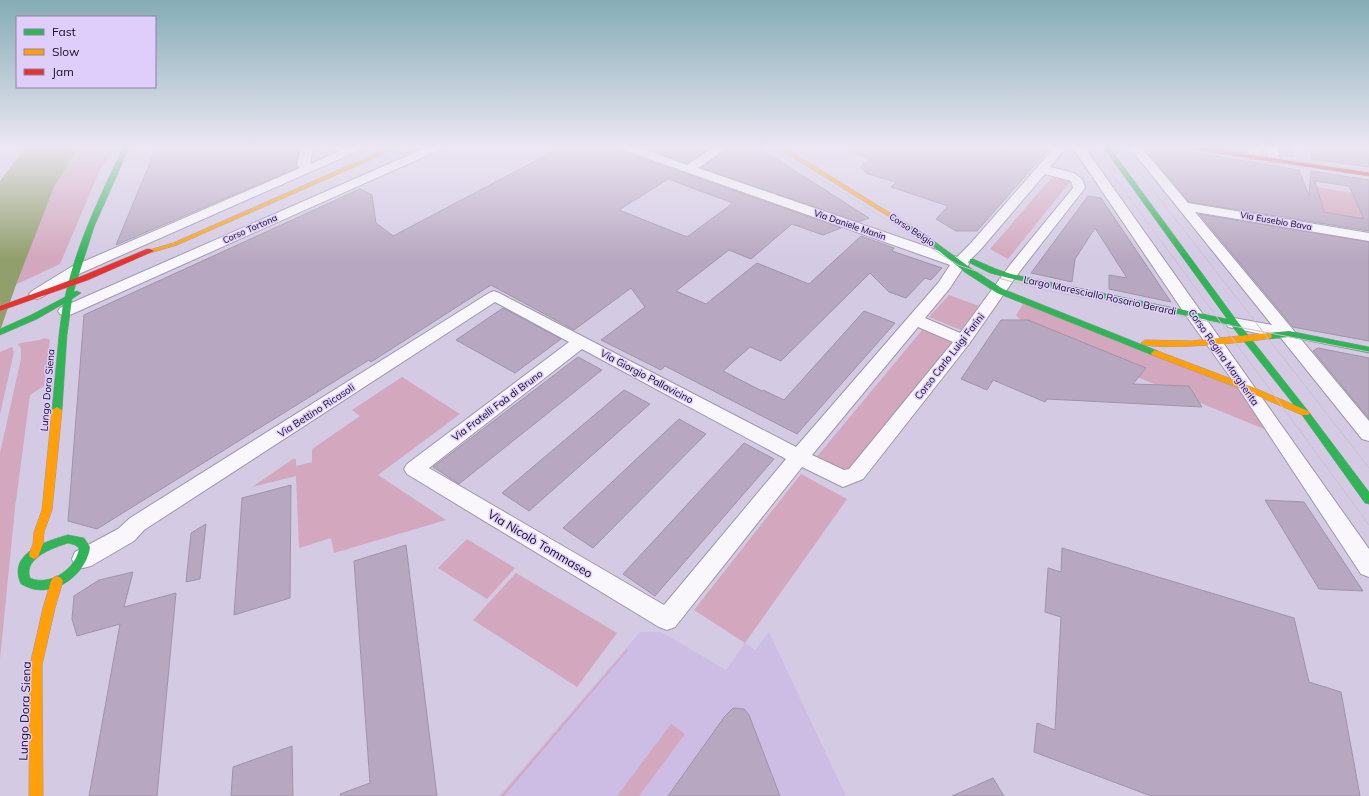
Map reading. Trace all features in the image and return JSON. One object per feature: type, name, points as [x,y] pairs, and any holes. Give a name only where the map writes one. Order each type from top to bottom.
[{"type":"main road","name":"Lungo Dora Siena","points":[[34,554],[38,544],[39,532],[47,510],[67,304],[74,276],[99,208],[109,185]]},
{"type":"main road","name":"Corso Tortona","points":[[103,281],[160,254],[175,244],[309,185]]},
{"type":"main road","name":"Corso Belgio","points":[[841,185],[962,260]]},
{"type":"main road","name":"Corso Belgio","points":[[856,185],[932,232],[981,280],[1000,290]]},
{"type":"main road","points":[[1134,185],[1234,323],[1305,413],[1369,500]]},
{"type":"main road","name":"Corso Tortona","points":[[74,276],[155,248],[175,244]]},
{"type":"main road","name":"Largo Maresciallo Rosario Berardi","points":[[1009,276],[1234,323]]},
{"type":"main road","name":"Largo Maresciallo Rosario Berardi","points":[[1000,290],[1120,340],[1247,388],[1305,413]]},
{"type":"main road","name":"Corso Tortona","points":[[0,332],[67,304],[83,291]]},
{"type":"main road","name":"Corso Tortona","points":[[0,309],[36,294]]},
{"type":"main road","points":[[1288,334],[1369,350]]},
{"type":"main road","name":"Largo Maresciallo Rosario Berardi","points":[[1120,340],[1166,345],[1213,342],[1288,334]]},
{"type":"main road","name":"Lungo Dora Siena","points":[[47,510],[51,521]]},
{"type":"main road","points":[[57,541],[74,544],[70,573],[57,581],[40,586],[30,585],[24,582],[22,576],[23,568],[34,554],[57,541]]},
{"type":"main road","name":"Lungo Dora Siena","points":[[36,796],[36,665],[49,608],[57,581]]},
{"type":"street","name":"Corso Tortona","points":[[36,294],[272,185]]},
{"type":"street","name":"Corso Tortona","points":[[67,304],[347,185]]},
{"type":"street","name":"Via Daniele Manin","points":[[737,185],[962,260]]},
{"type":"street","points":[[799,457],[946,285],[962,260],[1028,185]]},
{"type":"street","name":"Corso Regina Margherita","points":[[1103,185],[1193,314],[1247,388],[1369,567]]},
{"type":"street","points":[[1166,185],[1369,434]]},
{"type":"street","points":[[1079,188],[1108,192]]},
{"type":"street","name":"Corso Carlo Luigi Farini","points":[[799,457],[843,479],[856,474],[963,340],[1009,276],[1079,188]]},
{"type":"street","name":"Via Eusebio Bava","points":[[1183,206],[1369,237]]},
{"type":"street","name":"Largo Maresciallo Rosario Berardi","points":[[962,260],[1009,276]]},
{"type":"street","name":"Via Giorgio Pallavicino","points":[[494,296],[799,457]]},
{"type":"street","name":"Via Bettino Ricasoli","points":[[74,544],[126,535],[137,524],[494,296]]},
{"type":"street","points":[[915,320],[963,340]]},
{"type":"street","name":"Largo Maresciallo Rosario Berardi","points":[[1234,323],[1288,334]]},
{"type":"street","name":"Via Fratelli Faà di Bruno","points":[[414,469],[581,341]]},
{"type":"street","name":"Via Nicolò Tommaseo","points":[[414,469],[667,619],[799,457]]},
{"type":"shaded area","points":[[0,185],[55,185],[17,282],[0,331]]},
{"type":"shaded area","points":[[55,185],[93,185],[60,264],[15,285]]},
{"type":"shaded area","points":[[1045,185],[1067,185],[1008,259],[990,249]]},
{"type":"shaded area","points":[[1249,186],[1319,197],[1317,187],[1352,193],[1369,220],[1278,202]]},
{"type":"shaded area","points":[[949,295],[979,306],[961,330],[929,317]]},
{"type":"shaded area","points":[[1023,304],[1247,388],[1279,435],[1120,370],[1026,326],[1016,315]]},
{"type":"shaded area","points":[[923,329],[953,341],[849,477],[815,459]]},
{"type":"shaded area","points":[[45,338],[50,340],[44,386],[30,395],[15,508],[0,659],[0,453],[21,359],[21,349],[18,344]]},
{"type":"shaded area","points":[[12,347],[14,352],[0,414],[0,352]]},
{"type":"shaded area","points":[[402,377],[460,414],[378,475],[446,520],[334,553],[331,538],[299,548],[296,476],[252,487],[293,459],[296,459],[296,466],[312,462],[312,449],[360,416],[352,410]]},
{"type":"shaded area","points":[[801,474],[847,499],[745,643],[694,610]]},
{"type":"shaded area","points":[[467,539],[515,568],[487,599],[438,568]]},
{"type":"shaded area","points":[[516,573],[617,633],[577,687],[473,620]]},
{"type":"shaded area","points":[[640,632],[661,632],[726,670],[745,643],[755,650],[769,632],[846,796],[499,796]]},
{"type":"shaded area","points":[[627,649],[628,650],[504,796],[501,796]]},
{"type":"shaded area","points":[[671,724],[685,734],[639,796],[617,796]]},
{"type":"building","points":[[141,185],[257,185],[116,245]]},
{"type":"building","points":[[490,185],[658,185],[619,210],[687,237],[733,203],[685,185],[718,185],[841,228],[823,235],[792,224],[751,259],[729,250],[676,291],[706,304],[757,263],[809,284],[861,236],[894,248],[892,251],[942,268],[931,280],[925,278],[906,298],[889,292],[870,273],[781,361],[750,347],[723,371],[762,391],[763,390],[784,400],[864,311],[895,323],[797,434],[665,366],[661,370],[601,340],[645,307],[631,288],[574,330],[491,285],[371,362],[369,360],[97,529],[68,521],[84,315],[360,189],[372,195],[376,223],[393,236]]},
{"type":"building","points":[[751,185],[817,185],[869,218],[858,222]]},
{"type":"building","points":[[893,185],[1017,185],[977,231],[956,231],[936,219],[948,206],[891,187]]},
{"type":"building","points":[[1175,185],[1305,185],[1309,196],[1310,185],[1316,185],[1324,212],[1364,219],[1349,186],[1343,185],[1369,185],[1369,231],[1189,202]]},
{"type":"building","points":[[1088,196],[1101,198],[1171,302],[1109,289],[1109,275],[1127,278],[1095,228],[1075,259],[1072,282],[1031,273]]},
{"type":"building","points":[[1199,214],[1369,242],[1369,341],[1293,327]]},
{"type":"building","points":[[503,308],[561,339],[515,373],[456,340]]},
{"type":"building","points":[[1001,320],[1028,320],[1146,368],[1133,384],[1189,386],[1202,407],[1047,399],[1045,402],[993,380],[987,390],[961,379]]},
{"type":"building","points":[[1318,348],[1369,358],[1369,419],[1313,351]]},
{"type":"building","points":[[578,357],[602,370],[459,484],[433,467]]},
{"type":"building","points":[[624,390],[650,404],[529,511],[502,493]]},
{"type":"building","points":[[679,419],[706,434],[593,548],[563,528]]},
{"type":"building","points":[[744,443],[774,459],[655,596],[623,574]]},
{"type":"building","points":[[291,485],[290,598],[234,615],[242,498]]},
{"type":"building","points":[[1265,500],[1304,502],[1363,591],[1319,589]]},
{"type":"building","points":[[206,524],[200,579],[186,582],[191,533]]},
{"type":"building","points":[[406,545],[437,796],[341,796],[340,794],[370,783],[354,561]]},
{"type":"building","points":[[1062,548],[1294,618],[1309,682],[1341,692],[1360,796],[1151,796],[1034,752],[1037,723],[1055,730],[1061,617],[1045,612],[1048,568],[1061,572]]},
{"type":"building","points":[[133,572],[124,607],[176,593],[157,796],[89,796],[120,624],[77,636],[72,619],[74,596],[99,580]]},
{"type":"building","points":[[733,708],[744,709],[749,715],[780,796],[668,796],[725,716]]},
{"type":"building","points":[[292,746],[293,796],[231,796],[233,767]]},
{"type":"building","points":[[993,778],[1004,796],[952,796]]},
{"type":"tram line","points":[[831,185],[958,265],[994,277],[1049,291],[1222,324]]},
{"type":"tram line","points":[[1120,185],[1222,324]]},
{"type":"tram line","points":[[1149,185],[1263,332]]},
{"type":"tram line","points":[[1222,324],[1263,332]]},
{"type":"tram line","points":[[1222,324],[1369,525]]},
{"type":"tram line","points":[[1263,332],[1369,352]]},
{"type":"tram line","points":[[1263,332],[1369,468]]},
{"type":"traffic: fast","points":[[57,410],[63,335],[70,290],[90,227],[108,185]]},
{"type":"traffic: fast","points":[[1134,185],[1234,323],[1305,413],[1369,500]]},
{"type":"traffic: fast","points":[[892,216],[925,237],[969,271],[1000,291],[1155,353]]},
{"type":"traffic: fast","points":[[973,261],[993,271],[1009,276],[1234,323]]},
{"type":"traffic: fast","points":[[0,332],[34,317],[77,293]]},
{"type":"traffic: fast","points":[[1268,336],[1289,334],[1369,350]]},
{"type":"traffic: fast","points":[[68,539],[80,542],[85,547],[84,556],[72,572],[53,583],[43,585],[33,585],[25,581],[22,573],[24,565],[29,559],[44,548],[68,539]]},
{"type":"traffic: slow","points":[[150,251],[175,244],[309,185]]},
{"type":"traffic: slow","points":[[842,185],[892,216]]},
{"type":"traffic: slow","points":[[1145,343],[1191,344],[1268,336]]},
{"type":"traffic: slow","points":[[1155,353],[1247,388],[1305,413]]},
{"type":"traffic: slow","points":[[34,554],[38,544],[39,532],[47,510],[57,410]]},
{"type":"traffic: slow","points":[[36,796],[36,665],[49,608],[57,581]]},
{"type":"traffic: jam","points":[[0,309],[85,278],[150,251]]}]
